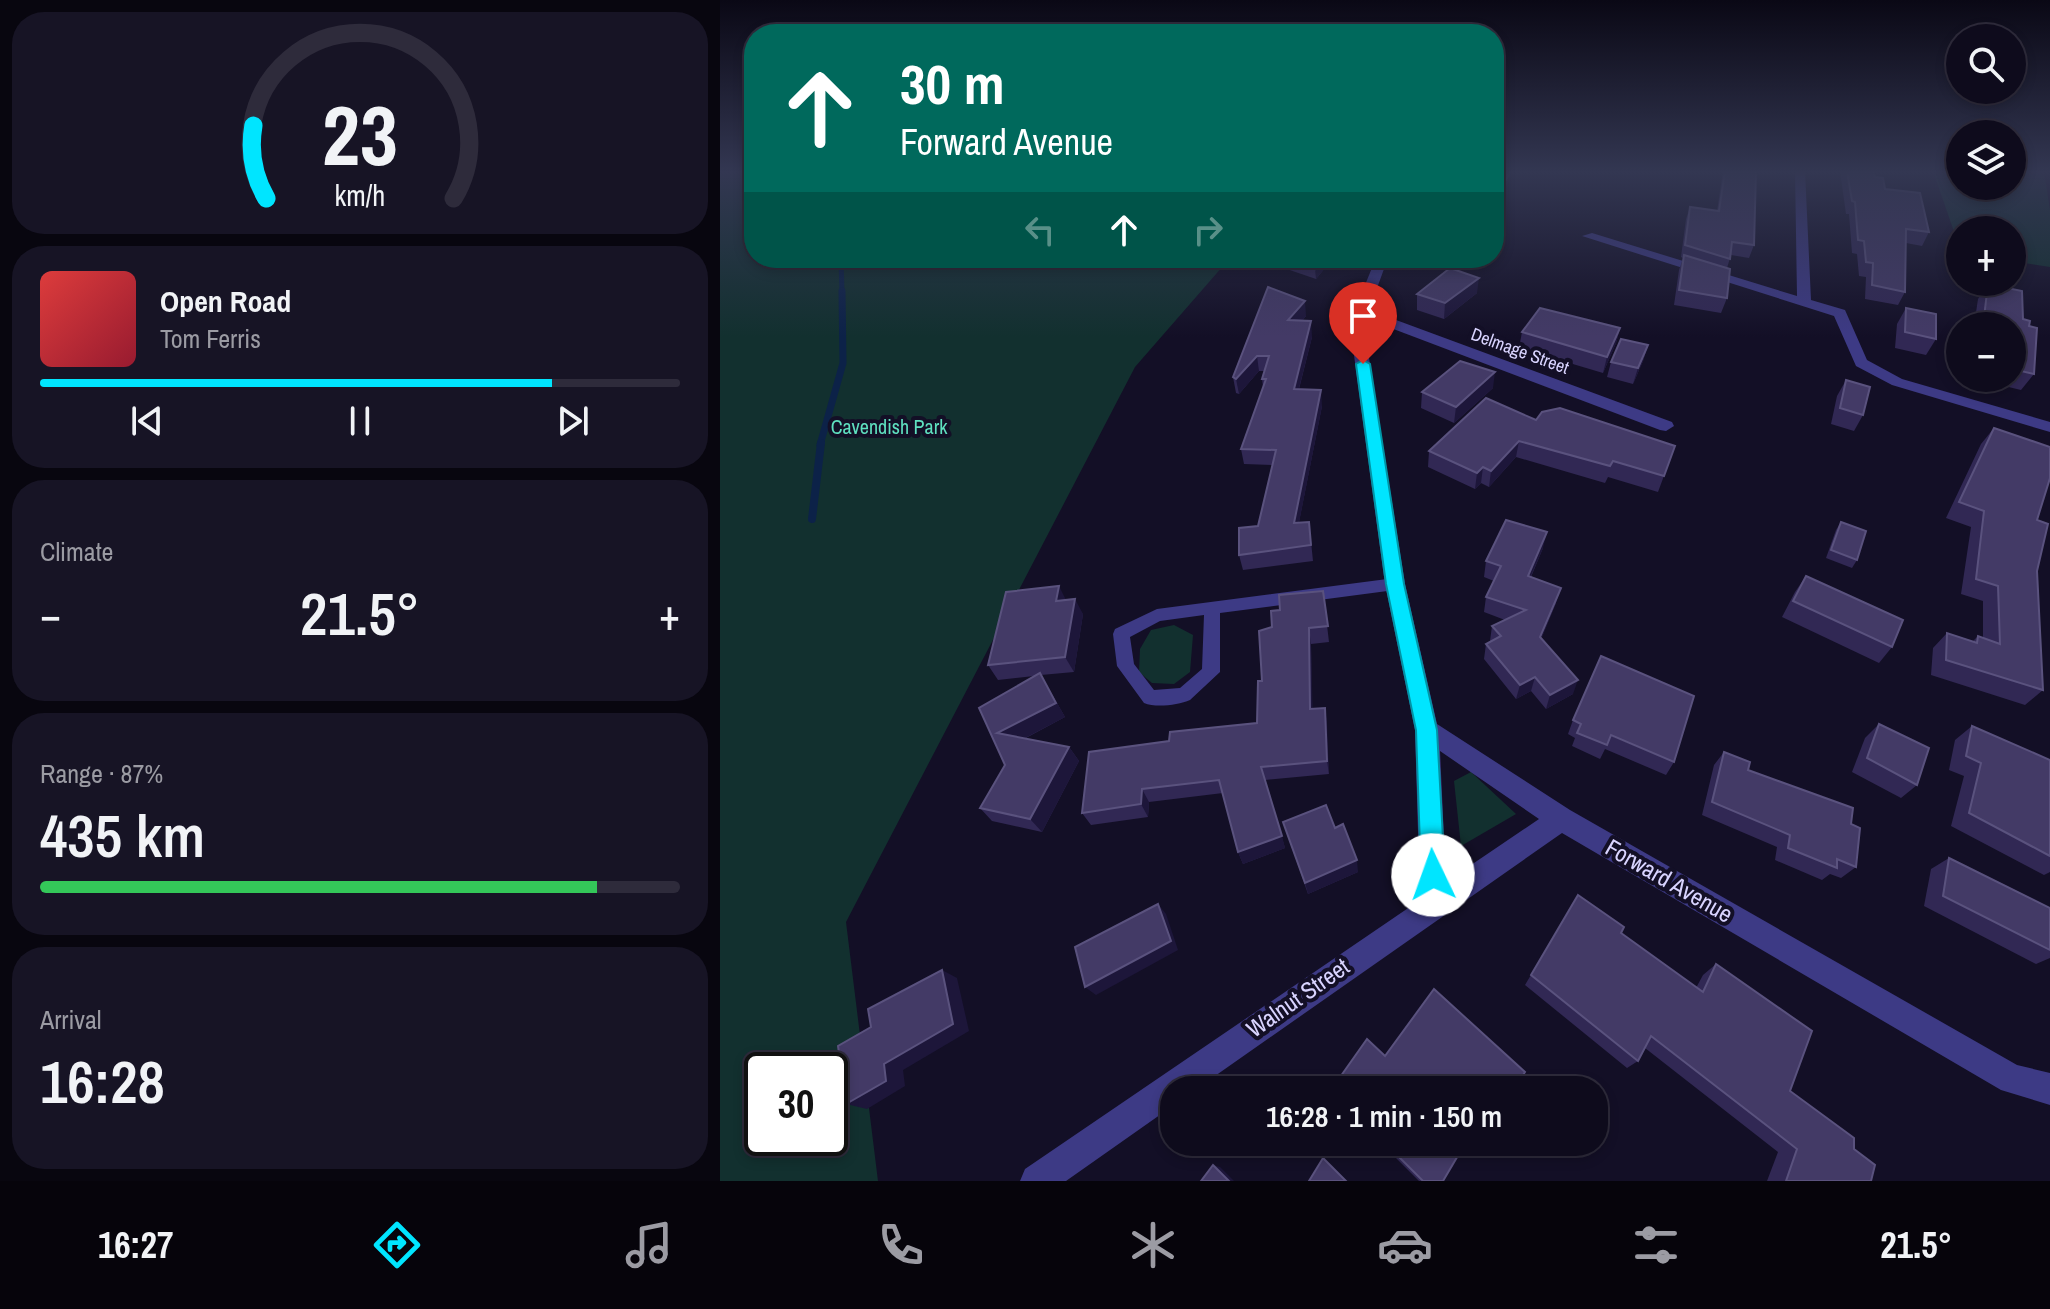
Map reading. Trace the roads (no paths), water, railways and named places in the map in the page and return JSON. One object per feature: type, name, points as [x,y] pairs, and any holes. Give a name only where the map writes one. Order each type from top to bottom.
[{"type":"street","points":[[1802,226],[1804,300]]},
{"type":"street","points":[[1588,236],[1840,313],[1861,363],[1897,382],[2050,427]]},
{"type":"street","points":[[1378,268],[1361,312],[1358,333],[1395,584],[1427,730],[1434,903]]},
{"type":"street","name":"Delmage Street","points":[[1361,312],[1666,426]]},
{"type":"street","name":"Forward Avenue","points":[[1427,730],[1561,819],[2012,1079],[2050,1089]]},
{"type":"street","name":"Walnut Street","points":[[1037,1181],[1434,903],[1561,819]]},
{"type":"lane","points":[[1212,606],[1211,672],[1184,695],[1150,698],[1126,666],[1121,634],[1157,615],[1212,606],[1395,584]]},
{"type":"waterway","points":[[841,268],[842,293]]},
{"type":"waterway","points":[[820,445],[843,363],[842,291]]},
{"type":"waterway","points":[[812,519],[821,443]]},
{"type":"park label","name":"Cavendish Park","points":[[889,427]]}]
